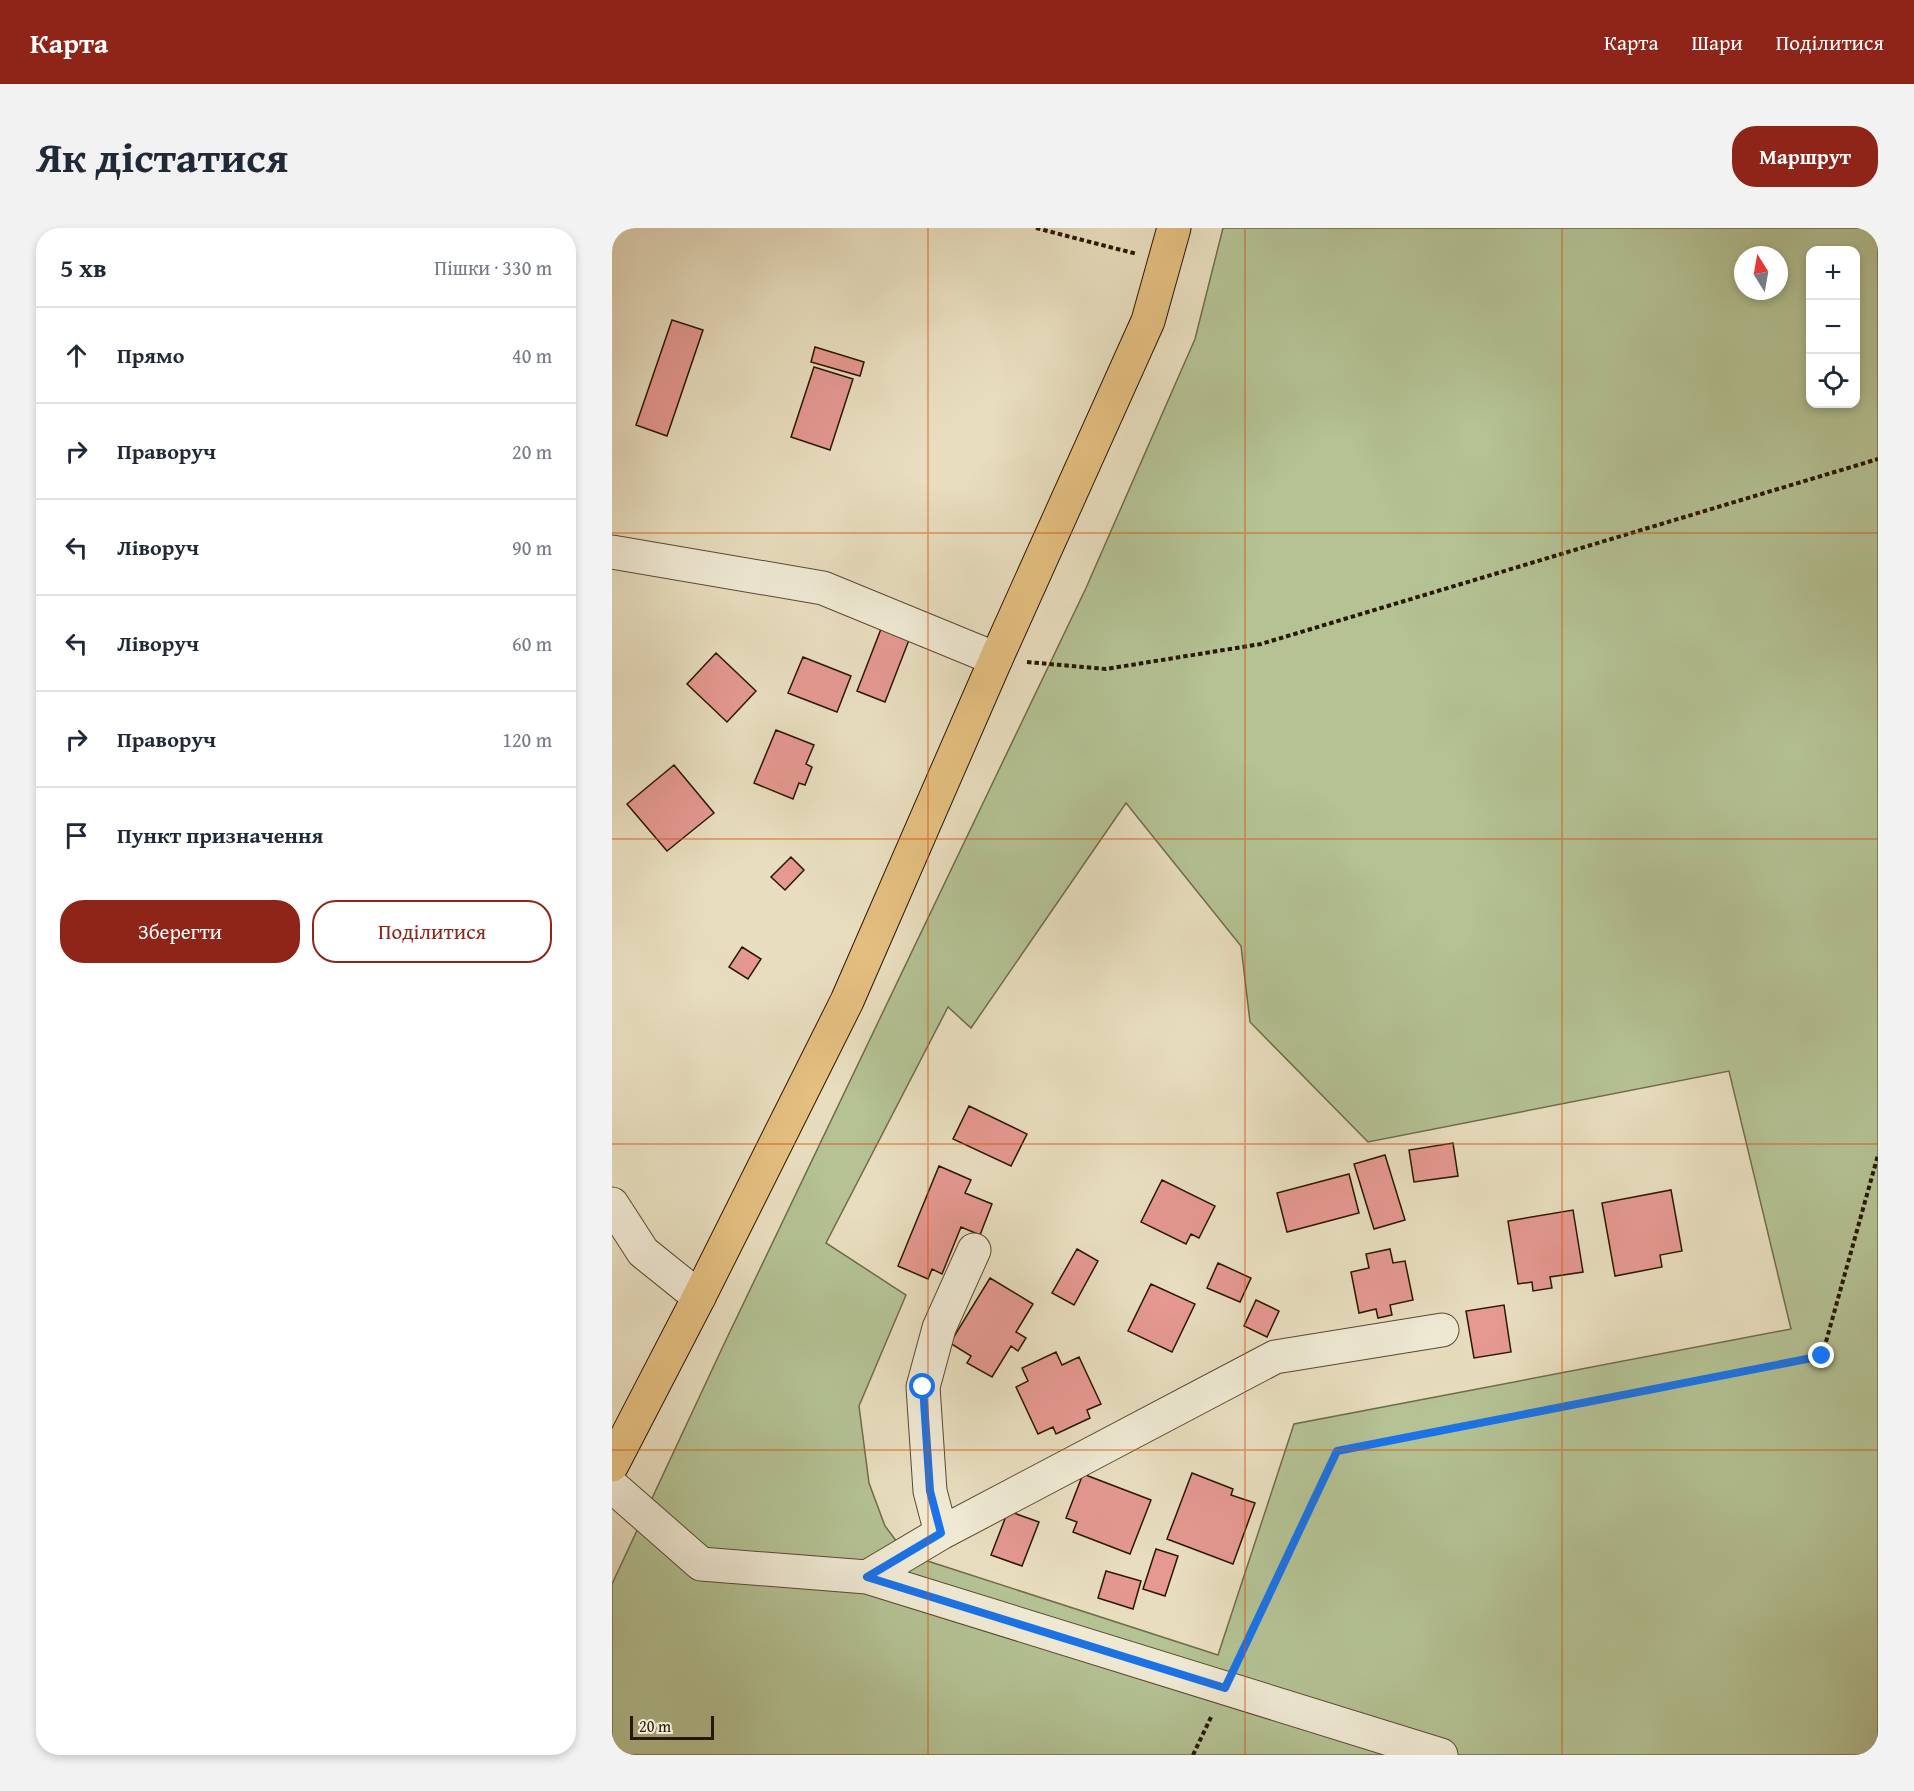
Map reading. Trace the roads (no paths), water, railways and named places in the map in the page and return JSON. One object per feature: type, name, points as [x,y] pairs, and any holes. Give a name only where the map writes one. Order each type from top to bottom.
[{"type":"main road","points":[[612,1465],[847,1001],[996,659],[1149,321],[1174,228]]},
{"type":"street","points":[[612,552],[823,588],[996,659]]},
{"type":"street","points":[[612,1204],[643,1252],[699,1297]]},
{"type":"street","points":[[941,1533],[930,1491],[923,1387],[939,1328],[974,1250]]},
{"type":"street","points":[[867,1577],[941,1533],[1275,1357],[1442,1330]]},
{"type":"street","points":[[612,1486],[701,1564],[867,1577],[1441,1755]]}]
